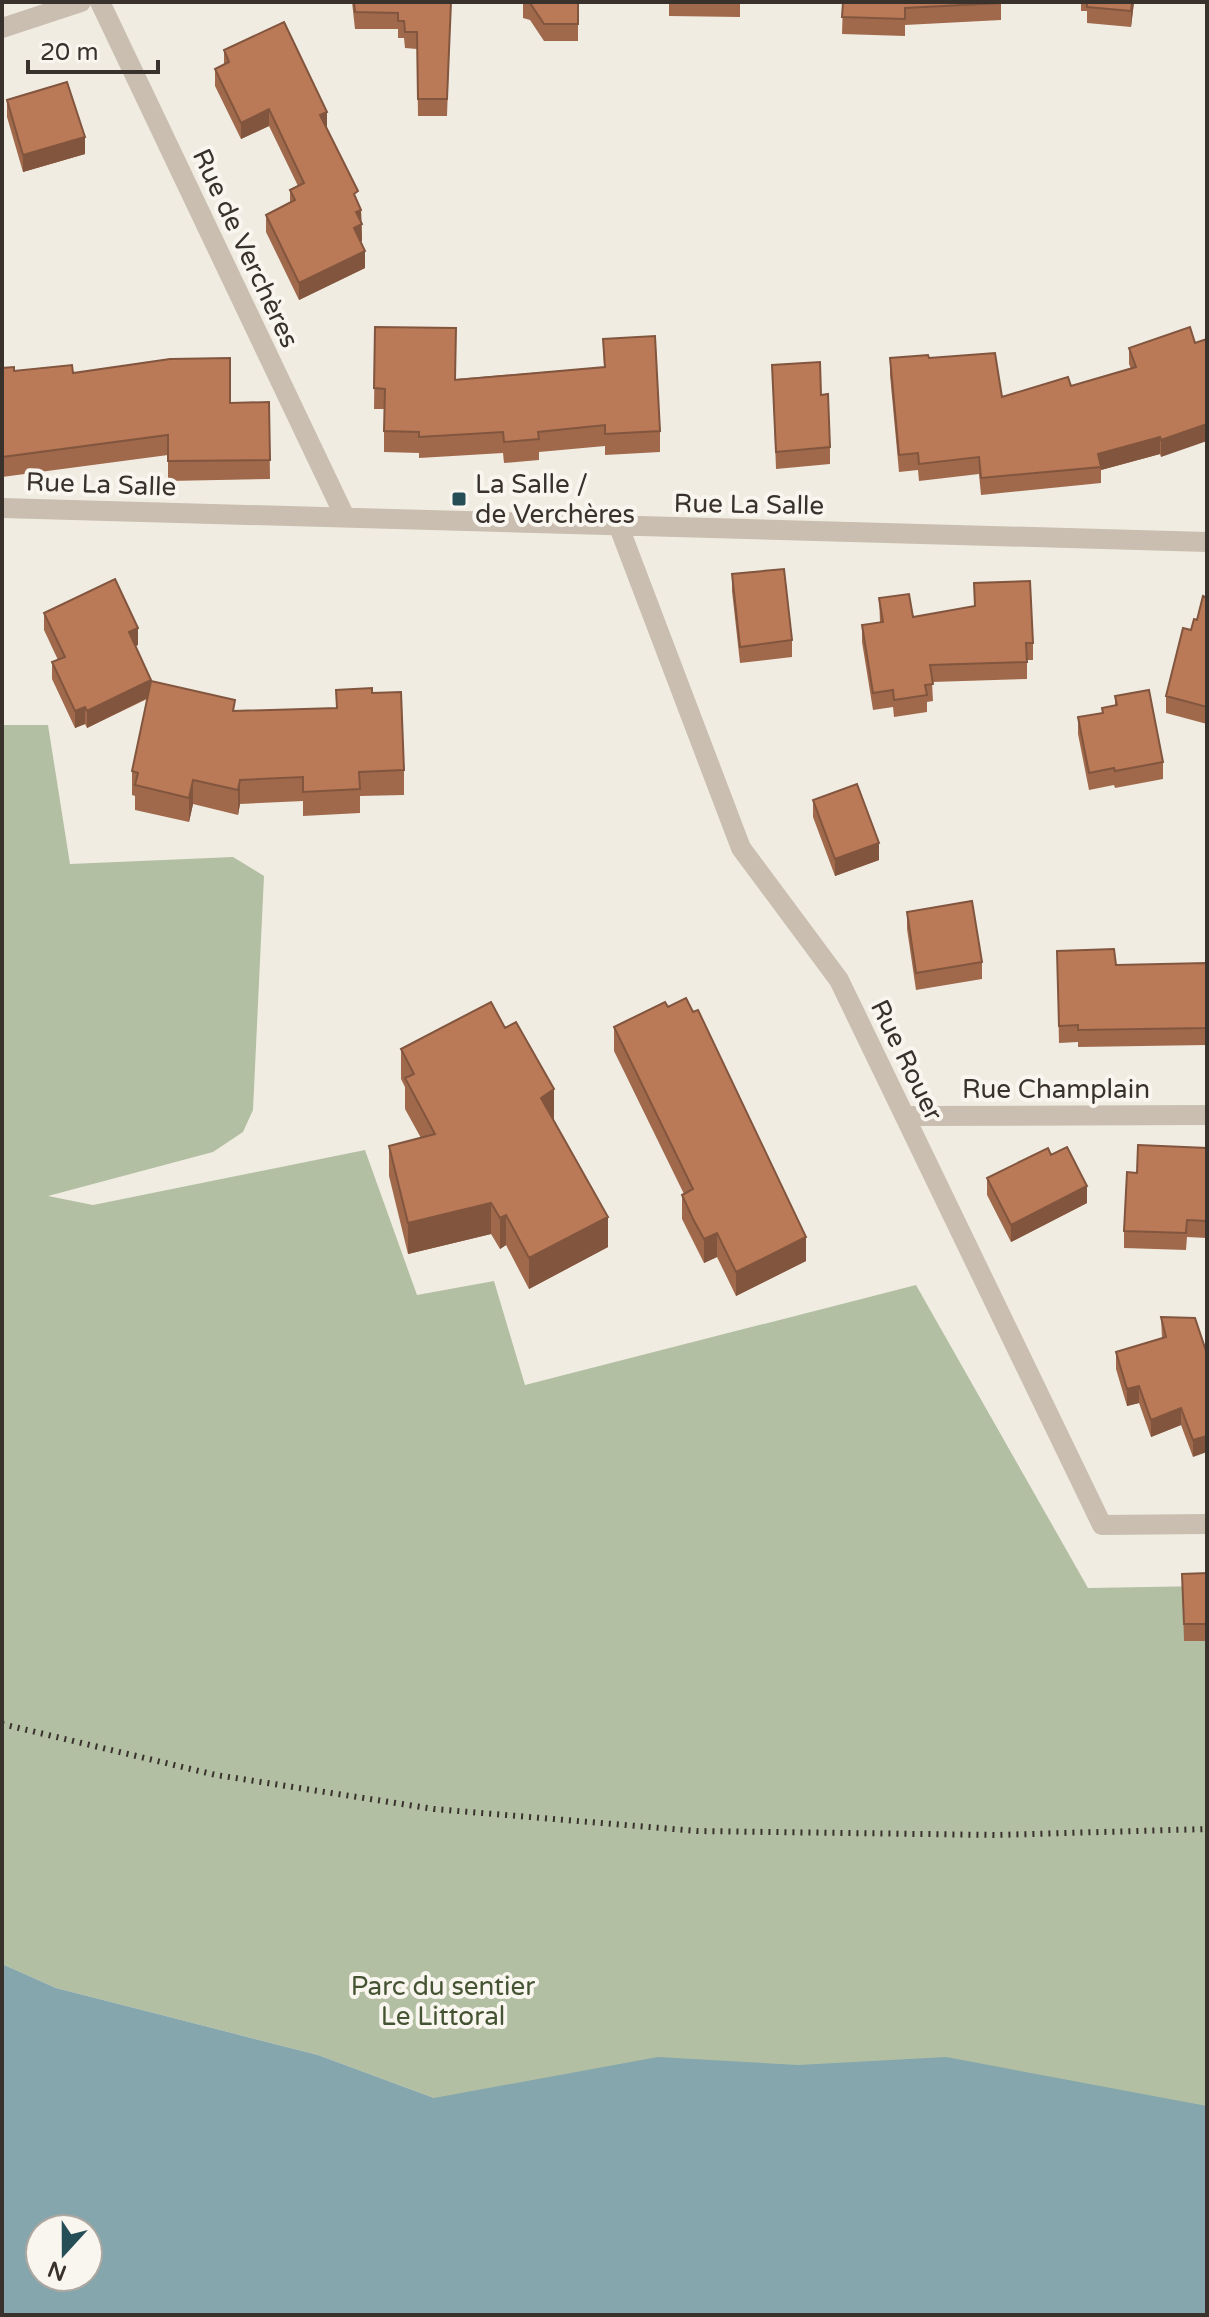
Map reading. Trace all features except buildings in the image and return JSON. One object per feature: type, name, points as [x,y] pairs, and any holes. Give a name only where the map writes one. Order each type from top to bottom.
[{"type":"street","points":[[2,28],[81,2]]},
{"type":"street","name":"Rue de Verchères","points":[[100,2],[345,517]]},
{"type":"street","name":"Rue La Salle","points":[[2,508],[1207,542]]},
{"type":"street","name":"Rue Rouer","points":[[619,527],[741,848],[839,980],[1102,1525],[1207,1524]]},
{"type":"street","name":"Rue Champlain","points":[[906,1116],[1207,1115]]},
{"type":"green space","name":"Parc du sentier Le Littoral","points":[[2,725],[48,725],[70,864],[233,857],[264,876],[253,1110],[243,1132],[213,1152],[48,1196],[93,1205],[365,1150],[417,1295],[494,1281],[525,1385],[916,1285],[1088,1588],[1207,1586],[1207,2315],[434,2098],[318,2055],[56,1988],[2,1964]]},
{"type":"water","points":[[2,1964],[56,1988],[318,2055],[434,2098],[658,2057],[798,2065],[946,2057],[1207,2106],[1207,2315],[2,2315]]},
{"type":"railway","points":[[2,1724],[216,1775],[434,1809],[697,1831],[996,1835],[1207,1829]]},
{"type":"place","name":"La Salle / de Verchères","points":[[459,499]]}]
